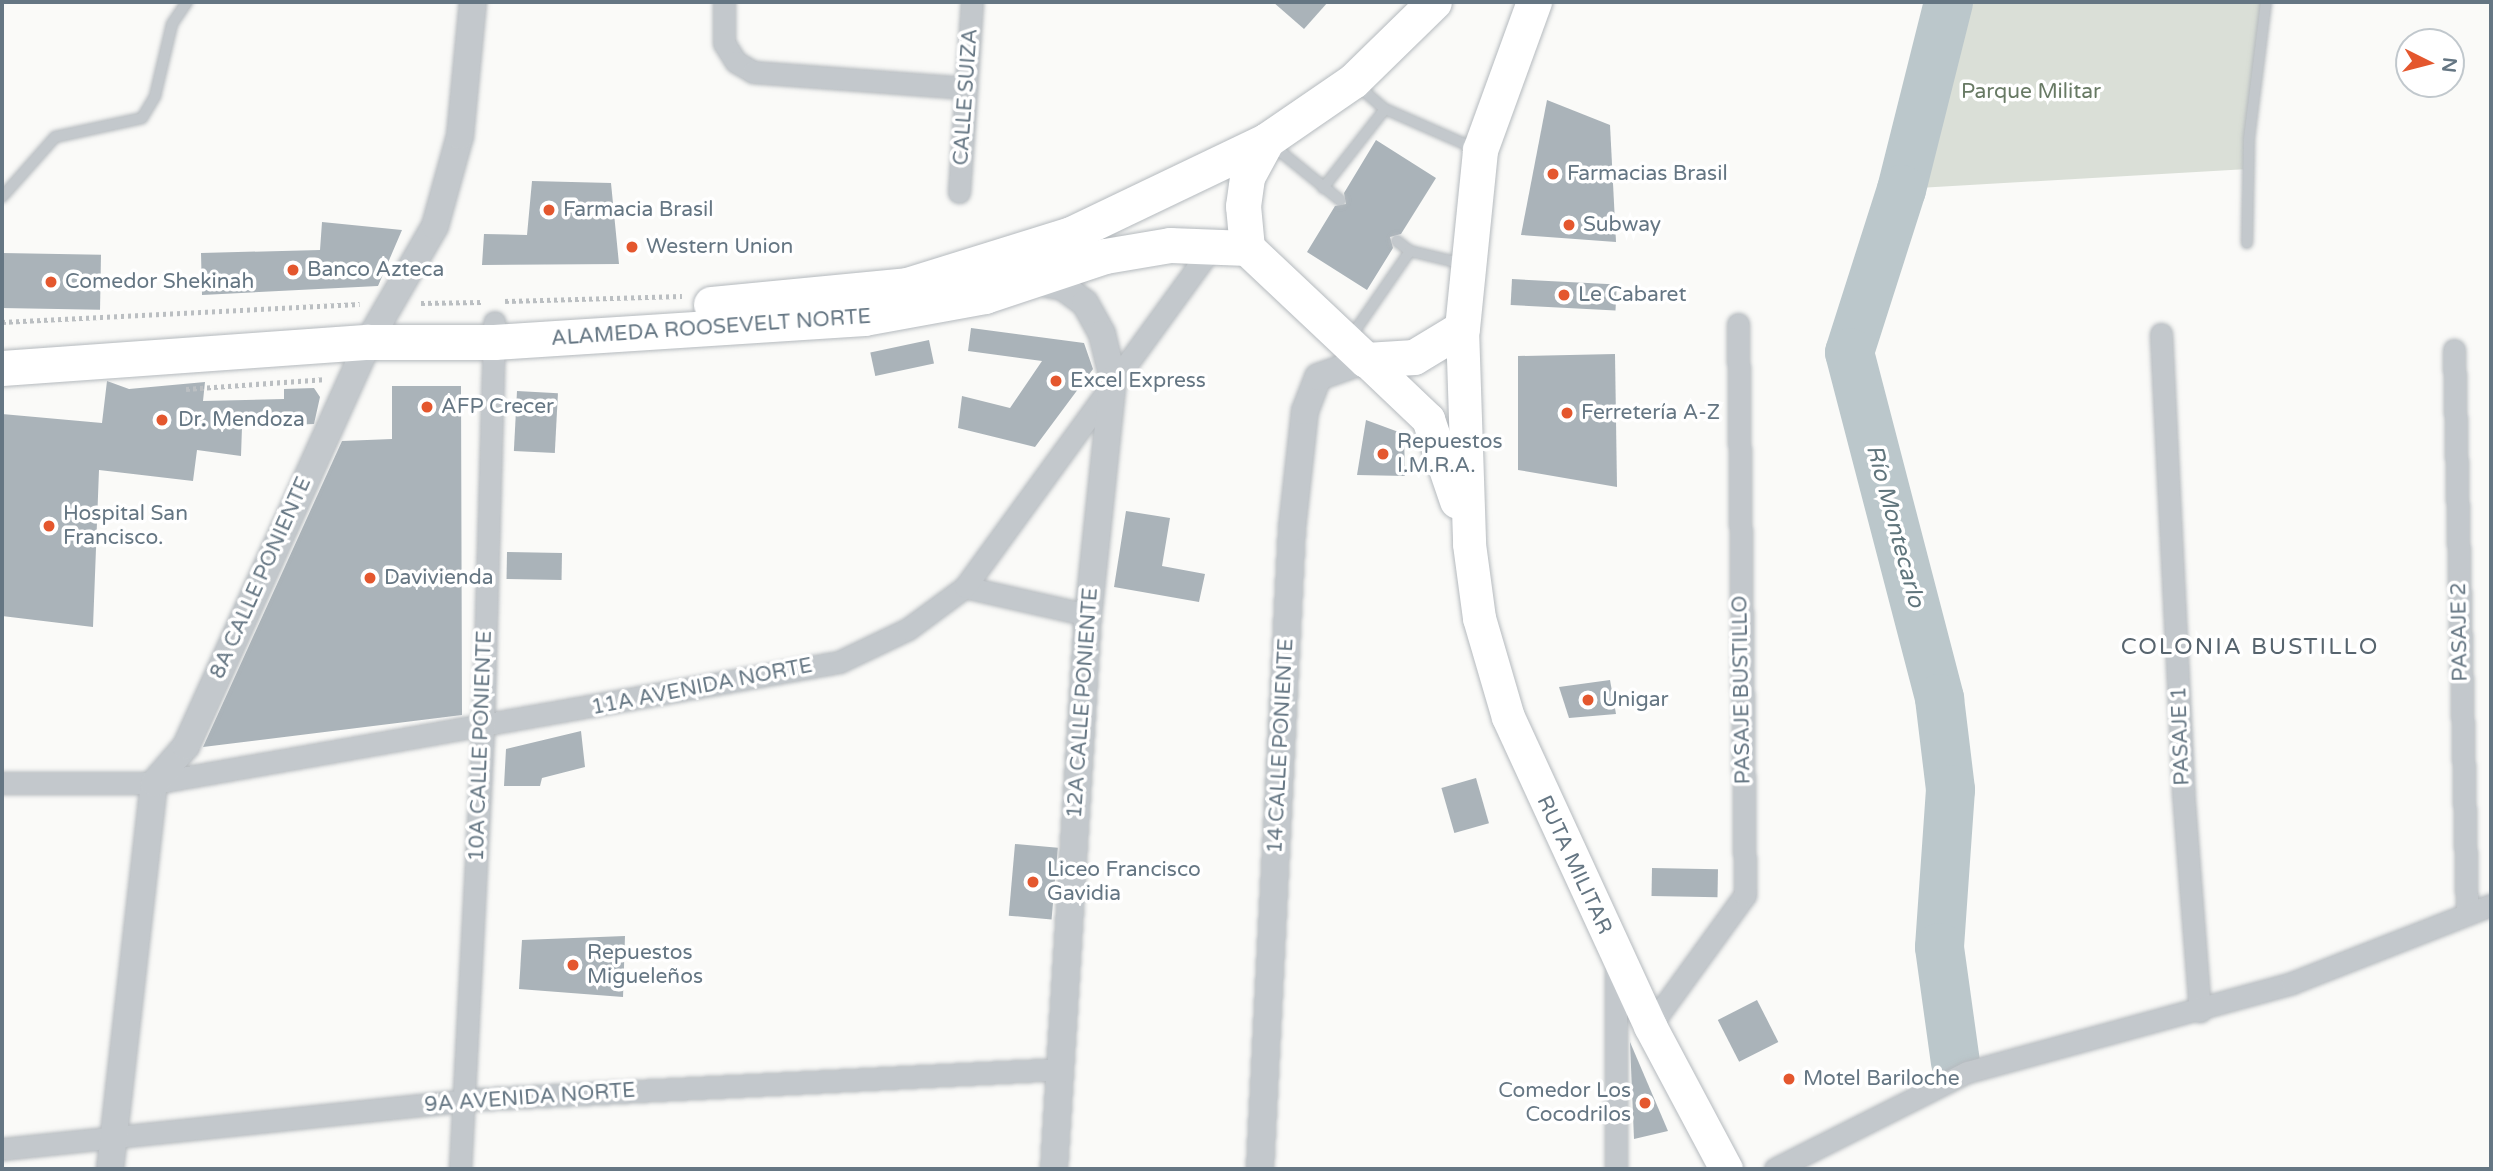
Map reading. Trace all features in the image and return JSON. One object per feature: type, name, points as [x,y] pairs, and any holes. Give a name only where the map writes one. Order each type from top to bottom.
[{"type":"highway","name":"ALAMEDA ROOSEVELT NORTE","points":[[494,332],[908,285],[1062,238],[1267,140],[1353,80],[1434,2]]},
{"type":"highway","points":[[1267,140],[1247,177],[1247,248],[1357,351],[1414,357],[1462,328],[1465,264],[1480,150],[1529,5]]},
{"type":"highway","name":"ALAMEDA ROOSEVELT NORTE","points":[[2,344],[378,323],[494,332],[864,318],[921,310],[1146,247],[1247,248]]},
{"type":"highway","name":"ALAMEDA ROOSEVELT NORTE","points":[[2,368],[378,323]]},
{"type":"main road","name":"RUTA MILITAR","points":[[1462,328],[1469,544],[1479,618],[1508,717],[1616,956],[1726,1169]]},
{"type":"main road","name":"RUTA MILITAR","points":[[1357,351],[1427,419],[1469,544]]},
{"type":"street","name":"8A CALLE PONIENTE","points":[[154,783],[186,746],[378,323],[435,226],[460,136],[473,2]]},
{"type":"street","points":[[724,2],[724,43],[736,62],[753,72],[966,88]]},
{"type":"street","name":"CALLE SUIZA","points":[[960,191],[972,2]]},
{"type":"street","name":"11A AVENIDA NORTE","points":[[2,783],[154,783],[483,728],[839,662],[908,629],[965,587],[1113,379],[1213,246]]},
{"type":"street","name":"12A CALLE PONIENTE","points":[[1030,281],[1063,287],[1086,303],[1101,334],[1113,379],[1088,615],[1054,1169]]},
{"type":"street","name":"PASAJE BUSTILLO","points":[[1650,1026],[1745,895],[1738,324]]},
{"type":"street","name":"10A CALLE PONIENTE","points":[[460,1169],[483,728],[494,332]]},
{"type":"street","name":"PASAJE 1","points":[[2161,334],[2200,1011]]},
{"type":"street","name":"PASAJE 2","points":[[2454,350],[2467,914]]},
{"type":"street","name":"14 CALLE PONIENTE","points":[[1259,1169],[1292,528],[1305,411],[1318,377],[1357,351]]},
{"type":"street","points":[[965,587],[1088,615]]},
{"type":"street","points":[[110,1169],[154,783]]},
{"type":"street","points":[[1775,1169],[1968,1072],[2200,1011],[2292,983],[2491,905]]},
{"type":"street","points":[[1616,956],[1616,1169]]},
{"type":"street","name":"9A AVENIDA NORTE","points":[[2,1149],[115,1133],[465,1100],[1060,1069]]},
{"type":"lane","points":[[2,197],[55,137],[142,118],[155,96],[172,24],[187,2]]},
{"type":"lane","points":[[2247,243],[2249,138],[2266,2]]},
{"type":"lane","points":[[1353,80],[1385,109],[1480,150]]},
{"type":"lane","points":[[1323,188],[1385,109]]},
{"type":"lane","points":[[1267,140],[1340,200]]},
{"type":"lane","points":[[1397,241],[1410,251],[1465,264]]},
{"type":"lane","points":[[1357,351],[1410,251]]},
{"type":"path","points":[[2,322],[378,323],[687,295]]},
{"type":"green space","name":"Parque Militar","points":[[1965,2],[2268,2],[2248,169],[1901,189]]},
{"type":"building","points":[[1273,2],[1328,2],[1304,29]]},
{"type":"building","points":[[1547,100],[1610,125],[1616,242],[1521,235]]},
{"type":"building","points":[[1376,140],[1436,178],[1401,234],[1390,237],[1393,248],[1367,290],[1307,252],[1335,206],[1346,204],[1344,193]]},
{"type":"building","points":[[532,181],[611,183],[619,264],[482,265],[484,234],[527,235]]},
{"type":"building","points":[[322,222],[402,230],[378,286],[202,295],[201,253],[320,250]]},
{"type":"building","name":"Comedor Shekinah","points":[[2,253],[101,255],[100,310],[2,308]]},
{"type":"building","name":"Le Cabaret","points":[[1512,279],[1617,284],[1615,310],[1511,305]]},
{"type":"building","name":"Excel Express","points":[[971,328],[1084,343],[1093,369],[1035,447],[958,428],[962,396],[1010,408],[1042,361],[968,351]]},
{"type":"building","points":[[929,340],[934,363],[875,376],[870,352]]},
{"type":"building","name":"Ferretería A-Z","points":[[1615,354],[1617,487],[1518,470],[1518,356]]},
{"type":"building","points":[[107,381],[129,389],[205,382],[203,401],[284,399],[284,389],[314,388],[320,397],[314,424],[242,427],[241,456],[197,450],[193,481],[99,470],[93,627],[2,616],[2,414],[102,423]]},
{"type":"building","name":"Davivienda","points":[[392,386],[461,386],[462,715],[203,747],[342,441],[392,439]]},
{"type":"building","points":[[517,391],[558,393],[555,453],[514,451]]},
{"type":"building","name":"Repuestos I.M.R.A.","points":[[1366,420],[1404,434],[1405,476],[1357,475]]},
{"type":"building","points":[[1126,511],[1170,518],[1162,566],[1205,574],[1199,602],[1114,587]]},
{"type":"building","points":[[507,552],[562,553],[562,580],[507,579]]},
{"type":"building","name":"Unigar","points":[[1610,680],[1616,714],[1569,718],[1559,687]]},
{"type":"building","points":[[581,731],[585,767],[542,778],[540,786],[504,786],[506,749]]},
{"type":"building","points":[[1476,778],[1489,823],[1454,833],[1441,788]]},
{"type":"building","name":"Liceo Francisco Gavidia","points":[[1015,844],[1058,848],[1052,919],[1009,916]]},
{"type":"building","points":[[1652,868],[1718,869],[1718,897],[1652,896]]},
{"type":"building","name":"Repuestos Migueleños","points":[[625,936],[623,997],[519,989],[522,940]]},
{"type":"building","points":[[1757,1000],[1778,1042],[1739,1062],[1718,1020]]},
{"type":"building","name":"Comedor Los Cocodrilos","points":[[1630,1042],[1668,1131],[1634,1139]]},
{"type":"waterway","name":"Río Montecarlo","points":[[1948,2],[1901,189],[1849,352],[1939,698],[1950,789],[1939,947],[1955,1062]]},
{"type":"place","name":"Farmacias Brasil","points":[[1553,174]]},
{"type":"place","name":"Farmacia Brasil","points":[[549,210]]},
{"type":"place","name":"Subway","points":[[1569,225]]},
{"type":"place","name":"Western Union","points":[[632,247]]},
{"type":"place","name":"Banco Azteca","points":[[293,270]]},
{"type":"place","name":"Comedor Shekinah","points":[[51,282]]},
{"type":"place","name":"Le Cabaret","points":[[1564,295]]},
{"type":"place","name":"Excel Express","points":[[1056,381]]},
{"type":"place","name":"AFP Crecer","points":[[427,407]]},
{"type":"place","name":"Ferretería A-Z","points":[[1567,413]]},
{"type":"place","name":"Dr. Mendoza","points":[[162,420]]},
{"type":"place","name":"Repuestos I.M.R.A.","points":[[1383,454]]},
{"type":"place","name":"Hospital San Francisco.","points":[[49,526]]},
{"type":"place","name":"Davivienda","points":[[370,578]]},
{"type":"place","name":"Unigar","points":[[1588,700]]},
{"type":"place","name":"Liceo Francisco Gavidia","points":[[1033,882]]},
{"type":"place","name":"Repuestos Migueleños","points":[[573,965]]},
{"type":"place","name":"Motel Bariloche","points":[[1789,1079]]},
{"type":"place","name":"Comedor Los Cocodrilos","points":[[1645,1103]]},
{"type":"district","name":"COLONIA BUSTILLO","points":[[2250,647]]}]
